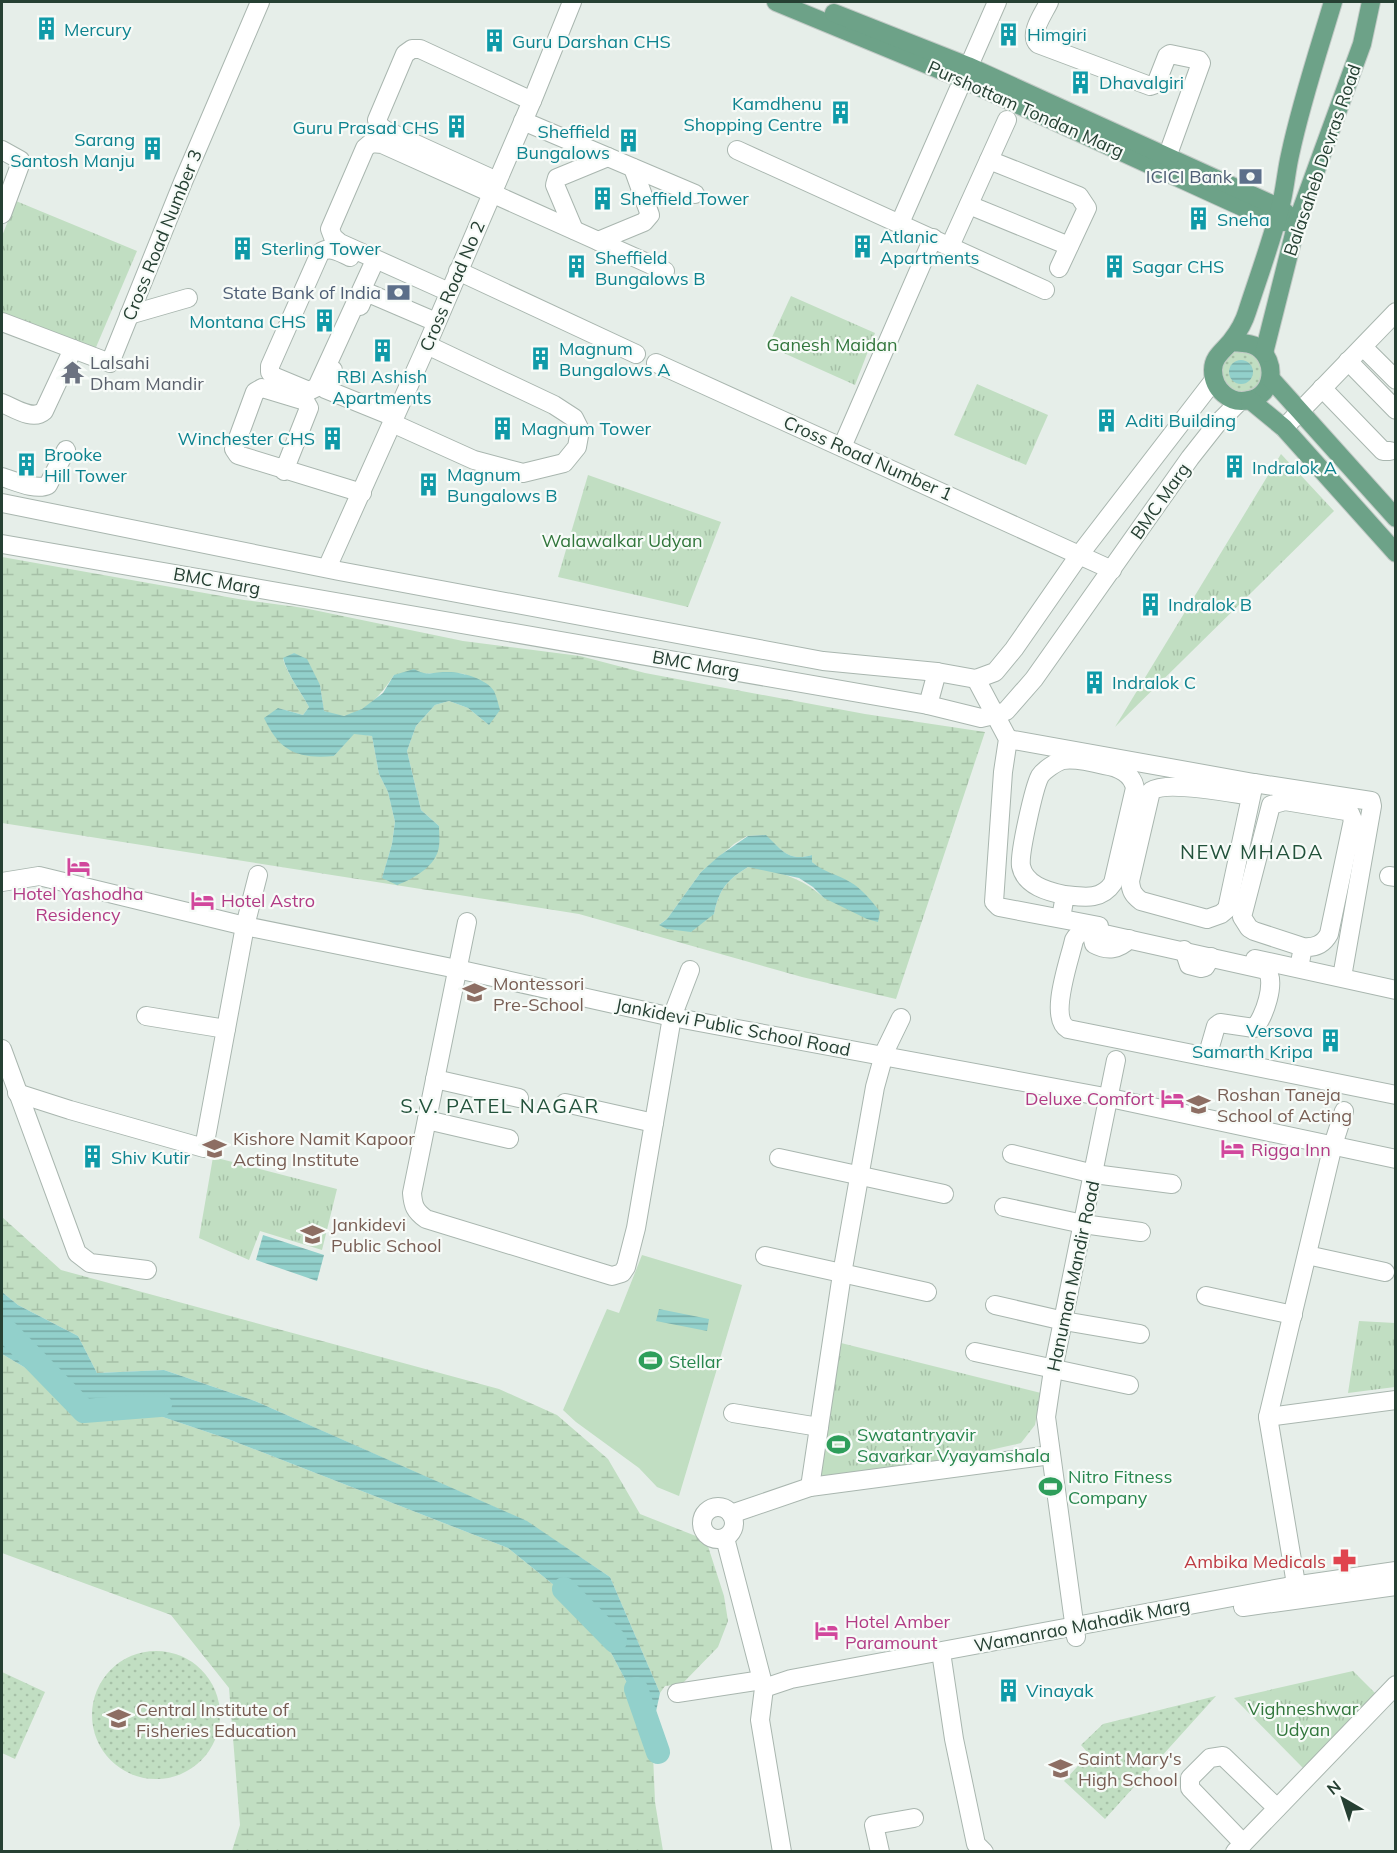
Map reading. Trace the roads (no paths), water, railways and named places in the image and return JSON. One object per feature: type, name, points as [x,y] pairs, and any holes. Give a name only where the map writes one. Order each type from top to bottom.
[{"type":"main road","name":"Purshottam Tondan Marg","points":[[776,2],[965,73],[1167,157],[1220,189]]},
{"type":"main road","name":"Purshottam Tondan Marg","points":[[805,2],[1278,215]]},
{"type":"main road","name":"Balasaheb Devras Road","points":[[1231,342],[1246,317],[1278,215],[1290,154],[1333,2]]},
{"type":"main road","name":"Balasaheb Devras Road","points":[[1264,353],[1297,222],[1362,44],[1371,2]]},
{"type":"main road","points":[[1278,215],[1297,222]]},
{"type":"main road","points":[[1245,401],[1259,396],[1267,388],[1270,379],[1269,362],[1264,353],[1251,344],[1231,342],[1216,359],[1213,368],[1214,380],[1224,395],[1245,401],[1284,428],[1395,553]]},
{"type":"main road","points":[[1270,379],[1395,518]]},
{"type":"street","name":"Cross Road Number 3","points":[[2,322],[49,346],[110,363],[260,2]]},
{"type":"street","name":"Cross Road No 2","points":[[327,568],[524,121],[572,2]]},
{"type":"street","points":[[900,223],[998,2]]},
{"type":"street","points":[[986,53],[1010,2]]},
{"type":"street","points":[[1049,2],[1034,35],[1038,44],[1150,86],[1156,84],[1167,56],[1170,54],[1199,60],[1201,63],[1167,157]]},
{"type":"street","points":[[532,101],[420,50],[412,49],[405,54],[377,120],[380,126],[574,230],[665,271]]},
{"type":"street","points":[[950,246],[1007,120]]},
{"type":"street","points":[[524,121],[695,194]]},
{"type":"street","points":[[447,296],[340,243],[333,237],[330,229],[364,148],[371,143],[382,144],[494,187]]},
{"type":"street","points":[[2,150],[20,160],[2,214]]},
{"type":"street","points":[[737,150],[1045,290]]},
{"type":"street","points":[[574,230],[555,184],[556,178],[608,157]]},
{"type":"street","points":[[989,160],[1079,196],[1083,200],[1087,208],[1059,268]]},
{"type":"street","points":[[598,241],[644,222],[650,215],[633,168]]},
{"type":"street","points":[[969,205],[1069,246]]},
{"type":"street","points":[[842,447],[933,238]]},
{"type":"street","points":[[372,267],[317,387],[309,391],[273,376],[270,366],[321,253],[325,249],[330,249],[447,296]]},
{"type":"street","points":[[458,271],[636,354]]},
{"type":"street","points":[[362,288],[437,320]]},
{"type":"street","points":[[427,345],[554,405],[574,418],[580,430],[577,447],[564,463],[523,473],[474,460],[325,389],[366,292],[437,320]]},
{"type":"street","points":[[129,315],[188,298]]},
{"type":"street","points":[[1284,428],[1348,361],[1393,319]]},
{"type":"street","points":[[2,335],[49,346],[44,411],[34,416],[2,403]]},
{"type":"street","points":[[1363,347],[1395,380]]},
{"type":"street","points":[[1348,361],[1395,410]]},
{"type":"street","name":"Cross Road Number 1","points":[[656,363],[1112,570]]},
{"type":"street","name":"BMC Marg","points":[[2,502],[327,568],[823,662],[937,672],[976,679],[995,672],[1014,649],[1080,554],[1214,380]]},
{"type":"street","points":[[284,471],[309,408],[305,401],[262,388],[255,392],[234,449],[238,456],[284,471],[362,493]]},
{"type":"street","points":[[1322,388],[1383,451],[1390,452]]},
{"type":"street","name":"BMC Marg","points":[[2,544],[928,705],[981,718],[1006,711],[1034,679],[1190,458],[1216,424],[1245,401]]},
{"type":"street","points":[[2,477],[36,487],[45,487],[66,450]]},
{"type":"street","points":[[928,705],[937,672]]},
{"type":"street","points":[[976,679],[1008,739],[1003,772],[994,902],[999,907],[1061,918],[1395,990]]},
{"type":"street","points":[[1008,739],[1252,790]]},
{"type":"street","points":[[1003,772],[1035,744]]},
{"type":"street","points":[[1063,760],[1107,765],[1124,771],[1133,780],[1135,788],[1113,883],[1103,893],[1091,898],[1065,895],[1046,891],[1031,882],[1021,868],[1021,855],[1031,807],[1041,776],[1051,766],[1063,760]]},
{"type":"street","points":[[1252,790],[1227,909],[1207,919],[1141,901],[1131,891],[1130,881],[1151,791],[1161,786],[1252,790],[1371,801],[1342,977]]},
{"type":"street","points":[[1285,801],[1346,811],[1350,813],[1353,820],[1329,934],[1322,943],[1312,948],[1303,947],[1254,932],[1242,917],[1271,805],[1285,801]]},
{"type":"street","points":[[16,1093],[204,1148],[244,926],[258,875]]},
{"type":"street","name":"Jankidevi Public School Road","points":[[2,882],[39,876],[244,926],[457,969],[672,1017],[1110,1098],[1395,1159]]},
{"type":"street","points":[[1061,918],[1065,895]]},
{"type":"street","points":[[467,922],[412,1193],[413,1205],[426,1219],[612,1276],[622,1273],[626,1267],[636,1228],[654,1123],[674,1051],[672,1017],[690,970]]},
{"type":"street","points":[[1207,1057],[1216,1026],[1220,1023],[1225,1022],[1249,1028],[1257,1026],[1271,986],[1271,976],[1266,970],[1184,950],[1083,930],[1074,940],[1059,1006],[1058,1015],[1063,1026],[1068,1029],[1395,1095]]},
{"type":"street","points":[[1299,968],[1303,947]]},
{"type":"street","points":[[146,1016],[226,1029]]},
{"type":"street","points":[[810,1487],[842,1274],[860,1176],[861,1138],[883,1056],[901,1018]]},
{"type":"street","points":[[2,1049],[16,1093],[77,1252],[90,1263],[147,1270]]},
{"type":"street","name":"Hanuman Mandir Road","points":[[1075,1632],[1046,1417],[1064,1321],[1079,1287],[1087,1251],[1083,1224],[1116,1060]]},
{"type":"street","points":[[435,1079],[519,1098]]},
{"type":"street","points":[[565,1103],[654,1123]]},
{"type":"street","points":[[1298,1592],[1268,1417],[1333,1145],[1344,1112]]},
{"type":"street","points":[[427,1119],[509,1139]]},
{"type":"street","points":[[1012,1154],[1094,1174],[1172,1184]]},
{"type":"street","points":[[779,1158],[944,1194]]},
{"type":"street","points":[[1004,1207],[1083,1224],[1141,1232]]},
{"type":"street","points":[[1307,1255],[1385,1272]]},
{"type":"street","points":[[765,1256],[927,1292]]},
{"type":"street","points":[[1206,1296],[1293,1315]]},
{"type":"street","points":[[995,1305],[1064,1321],[1140,1334]]},
{"type":"street","points":[[975,1352],[1129,1385]]},
{"type":"street","points":[[1268,1417],[1395,1400]]},
{"type":"street","points":[[733,1413],[819,1428]]},
{"type":"street","points":[[731,1514],[810,1487],[1051,1455]]},
{"type":"street","points":[[714,1507],[725,1508],[731,1514],[734,1520],[733,1529],[725,1538],[718,1540],[710,1538],[702,1529],[701,1521],[706,1511],[714,1507]]},
{"type":"street","points":[[725,1538],[763,1684],[760,1720],[782,1851]]},
{"type":"street","name":"Wamanrao Mahadik Marg","points":[[677,1693],[763,1684],[785,1689],[942,1656],[1298,1592],[1395,1578]]},
{"type":"street","points":[[942,1656],[954,1739],[978,1850]]},
{"type":"street","points":[[1277,1808],[1223,1756],[1210,1758],[1190,1778],[1190,1788],[1239,1847],[1277,1808],[1395,1685]]},
{"type":"street","points":[[880,1851],[874,1825],[914,1818]]},
{"type":"water","points":[[1241,360],[1246,361],[1252,367],[1252,377],[1246,383],[1241,384],[1236,383],[1230,377],[1229,372],[1230,367],[1236,361]]},
{"type":"water","points":[[294,653],[307,659],[320,685],[324,711],[344,716],[362,709],[383,693],[394,675],[414,669],[426,673],[465,674],[486,683],[494,691],[500,710],[489,725],[468,708],[449,701],[435,705],[416,726],[407,751],[421,810],[439,826],[439,841],[434,860],[410,879],[397,885],[382,878],[392,844],[395,822],[388,792],[379,774],[372,736],[354,734],[334,756],[321,757],[292,751],[284,746],[270,730],[264,718],[278,708],[303,715],[309,707],[291,677],[283,658]]},
{"type":"water","points":[[766,835],[781,850],[791,856],[812,855],[812,862],[817,866],[858,888],[880,912],[878,922],[824,898],[799,878],[748,867],[725,886],[718,898],[714,914],[691,932],[667,929],[659,925],[667,919],[701,872],[719,856],[748,836]]},
{"type":"water","points":[[263,1235],[324,1255],[317,1281],[256,1260]]},
{"type":"water","points":[[2,1292],[18,1305],[78,1336],[97,1373],[164,1370],[255,1401],[527,1521],[610,1577],[660,1693],[652,1730],[591,1615],[508,1548],[228,1439],[148,1412],[75,1397],[2,1354]]},
{"type":"water","points":[[659,1309],[709,1319],[707,1331],[656,1321]]},
{"type":"waterway","points":[[2,1330],[7,1332],[84,1411],[160,1405]]},
{"type":"waterway","points":[[564,1589],[615,1641]]},
{"type":"waterway","points":[[636,1689],[658,1752]]},
{"type":"place","name":"Mercury","points":[[46,29]]},
{"type":"place","name":"Himgiri","points":[[1009,34]]},
{"type":"place","name":"Guru Darshan CHS","points":[[494,41]]},
{"type":"place","name":"Dhavalgiri","points":[[1081,82]]},
{"type":"place","name":"Kamdhenu Shopping Centre","points":[[840,113]]},
{"type":"place","name":"Guru Prasad CHS","points":[[457,127]]},
{"type":"place","name":"Sheffield Bungalows","points":[[628,141]]},
{"type":"place","name":"Sarang Santosh Manju","points":[[153,149]]},
{"type":"place","name":"ICICI Bank","points":[[1250,176]]},
{"type":"place","name":"Sheffield Tower","points":[[602,198]]},
{"type":"place","name":"Sneha","points":[[1199,219]]},
{"type":"place","name":"Atlanic Apartments","points":[[862,246]]},
{"type":"place","name":"Sterling Tower","points":[[243,248]]},
{"type":"place","name":"Sagar CHS","points":[[1114,266]]},
{"type":"place","name":"Sheffield Bungalows B","points":[[577,267]]},
{"type":"place","name":"State Bank of India","points":[[399,292]]},
{"type":"place","name":"Montana CHS","points":[[324,321]]},
{"type":"place","name":"RBI Ashish Apartments","points":[[382,350]]},
{"type":"place","name":"Magnum Bungalows A","points":[[541,358]]},
{"type":"place","name":"Lalsahi Dham Mandir","points":[[72,372]]},
{"type":"place","name":"Aditi Building","points":[[1107,420]]},
{"type":"place","name":"Magnum Tower","points":[[503,428]]},
{"type":"place","name":"Winchester CHS","points":[[333,438]]},
{"type":"place","name":"Brooke Hill Tower","points":[[26,464]]},
{"type":"place","name":"Indralok A","points":[[1234,467]]},
{"type":"place","name":"Magnum Bungalows B","points":[[429,484]]},
{"type":"place","name":"Indralok B","points":[[1150,604]]},
{"type":"place","name":"Indralok C","points":[[1094,682]]},
{"type":"place","name":"Hotel Yashodha Residency","points":[[78,867]]},
{"type":"place","name":"Hotel Astro","points":[[203,900]]},
{"type":"place","name":"Montessori Pre-School","points":[[475,993]]},
{"type":"place","name":"Versova Samarth Kripa","points":[[1331,1040]]},
{"type":"place","name":"Deluxe Comfort","points":[[1172,1098]]},
{"type":"place","name":"Roshan Taneja School of Acting","points":[[1199,1104]]},
{"type":"place","name":"Kishore Namit Kapoor Acting Institute","points":[[215,1148]]},
{"type":"place","name":"Rigga Inn","points":[[1233,1149]]},
{"type":"place","name":"Shiv Kutir","points":[[93,1157]]},
{"type":"place","name":"Jankidevi Public School","points":[[313,1234]]},
{"type":"place","name":"Stellar","points":[[651,1361]]},
{"type":"place","name":"Swatantryavir Savarkar Vyayamshala","points":[[839,1444]]},
{"type":"place","name":"Nitro Fitness Company","points":[[1050,1486]]},
{"type":"place","name":"Ambika Medicals","points":[[1344,1561]]},
{"type":"place","name":"Hotel Amber Paramount","points":[[827,1631]]},
{"type":"place","name":"Vinayak","points":[[1008,1690]]},
{"type":"place","name":"Central Institute of Fisheries Education","points":[[118,1719]]},
{"type":"place","name":"Saint Mary's High School","points":[[1060,1768]]},
{"type":"district","name":"NEW MHADA","points":[[1252,851]]},
{"type":"district","name":"S.V. PATEL NAGAR","points":[[500,1105]]},
{"type":"park label","name":"Ganesh Maidan","points":[[832,344]]},
{"type":"park label","name":"Walawalkar Udyan","points":[[622,540]]},
{"type":"park label","name":"Vighneshwar Udyan","points":[[1303,1718]]}]
